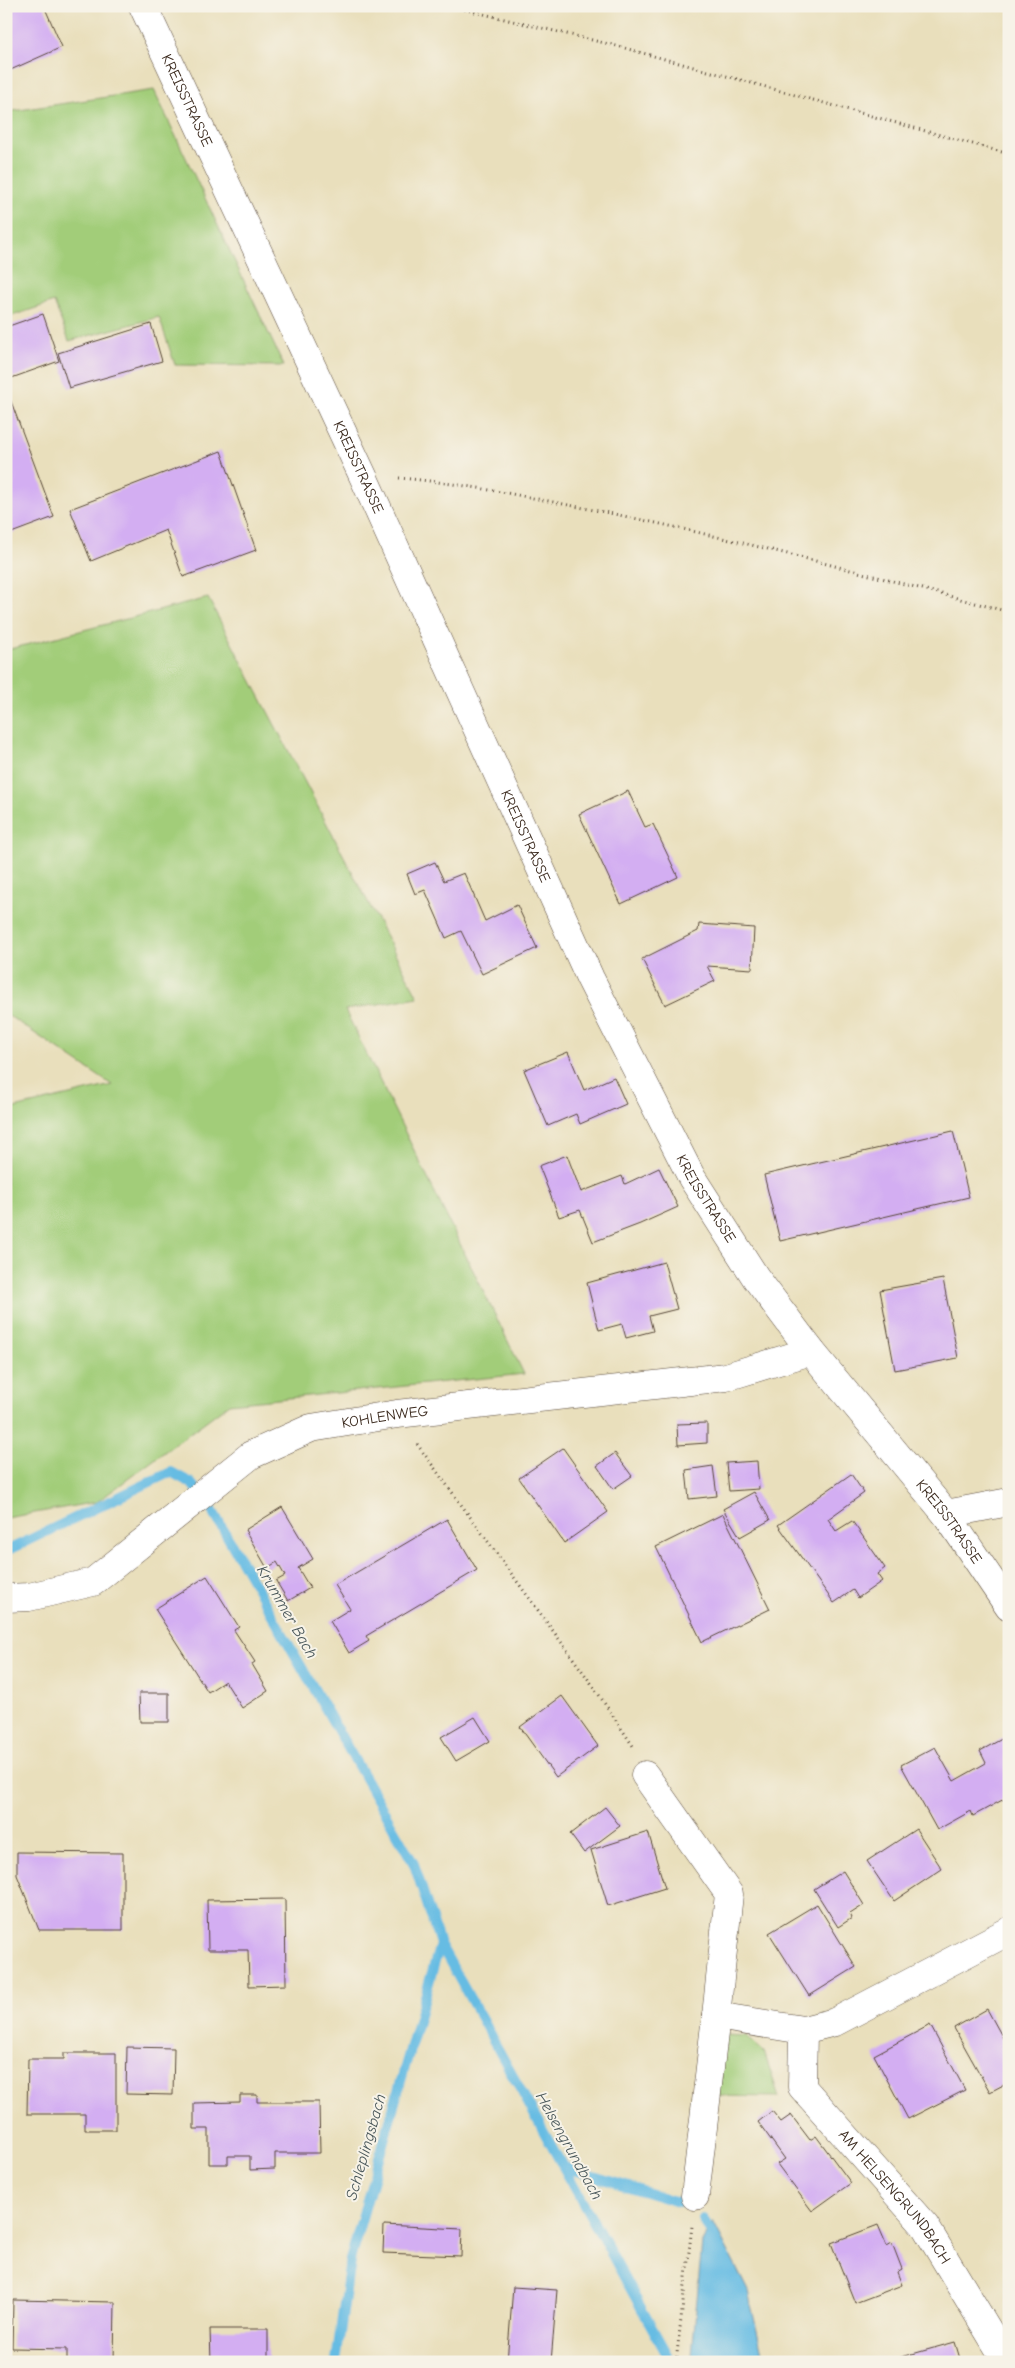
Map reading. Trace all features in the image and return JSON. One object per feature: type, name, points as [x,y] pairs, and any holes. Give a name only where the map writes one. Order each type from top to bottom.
[{"type":"street","name":"KREISSTRASSE","points":[[143,6],[363,476],[590,978],[692,1178],[756,1278],[811,1351],[946,1514],[1009,1607]]},
{"type":"street","name":"KOHLENWEG","points":[[6,1598],[29,1597],[93,1582],[251,1455],[311,1428],[397,1414],[726,1377],[811,1351]]},
{"type":"street","points":[[946,1514],[1009,1502]]},
{"type":"street","points":[[645,1775],[728,1894],[695,2196]]},
{"type":"street","points":[[716,2016],[803,2030],[835,2022],[1009,1931]]},
{"type":"street","name":"AM HELSENGRUNDBACH","points":[[803,2030],[802,2087],[926,2226],[1007,2362]]},
{"type":"path","points":[[450,6],[621,47],[1009,154]]},
{"type":"path","points":[[363,476],[430,481],[538,499],[664,524],[805,558],[1009,612]]},
{"type":"path","points":[[397,1414],[591,1683],[636,1751],[645,1775]]},
{"type":"path","points":[[676,2360],[695,2196]]},
{"type":"green space","points":[[154,90],[284,366],[175,365],[159,317],[69,341],[54,302],[6,318],[6,112]]},
{"type":"green space","points":[[208,598],[418,997],[345,1010],[524,1374],[229,1404],[97,1502],[6,1518],[6,1110],[112,1085],[6,1014],[6,650]]},
{"type":"green space","points":[[725,2035],[746,2036],[764,2052],[779,2097],[717,2096]]},
{"type":"water","points":[[713,2222],[748,2291],[764,2362],[696,2362],[692,2356],[702,2242]]},
{"type":"building","points":[[6,6],[44,6],[62,47],[6,72]]},
{"type":"building","points":[[43,314],[59,361],[6,380],[6,327]]},
{"type":"building","points":[[151,324],[162,361],[69,388],[58,353]]},
{"type":"building","points":[[6,388],[54,517],[6,535]]},
{"type":"building","points":[[221,451],[256,550],[183,577],[166,530],[91,561],[70,509]]},
{"type":"building","points":[[628,791],[645,827],[653,824],[678,877],[621,904],[579,814]]},
{"type":"building","points":[[435,862],[444,881],[464,873],[485,921],[517,905],[537,948],[482,974],[461,931],[446,938],[425,890],[415,894],[407,874]]},
{"type":"building","points":[[699,924],[754,928],[752,969],[707,966],[715,981],[665,1005],[642,959],[698,931]]},
{"type":"building","points":[[568,1052],[584,1090],[614,1077],[626,1104],[580,1124],[576,1114],[548,1126],[524,1070]]},
{"type":"building","points":[[953,1131],[969,1197],[780,1241],[764,1175]]},
{"type":"building","points":[[567,1155],[581,1192],[622,1176],[625,1184],[659,1168],[678,1207],[593,1242],[580,1210],[559,1217],[539,1166]]},
{"type":"building","points":[[664,1262],[677,1309],[649,1316],[653,1331],[626,1338],[622,1324],[599,1330],[587,1283]]},
{"type":"building","points":[[943,1279],[958,1358],[895,1370],[880,1290]]},
{"type":"building","points":[[707,1423],[707,1443],[678,1445],[677,1424]]},
{"type":"building","points":[[563,1448],[608,1512],[564,1543],[519,1478]]},
{"type":"building","points":[[615,1453],[632,1476],[613,1489],[597,1466]]},
{"type":"building","points":[[757,1461],[759,1489],[729,1491],[726,1463]]},
{"type":"building","points":[[713,1466],[717,1496],[689,1499],[686,1470]]},
{"type":"building","points":[[851,1474],[864,1493],[828,1519],[836,1531],[852,1521],[885,1568],[877,1574],[882,1581],[858,1598],[853,1590],[834,1603],[778,1525]]},
{"type":"building","points":[[754,1492],[770,1520],[740,1537],[723,1509]]},
{"type":"building","points":[[282,1507],[313,1559],[298,1568],[310,1588],[288,1601],[276,1581],[285,1576],[277,1562],[267,1568],[245,1530]]},
{"type":"building","points":[[723,1514],[770,1609],[702,1642],[656,1547]]},
{"type":"building","points":[[447,1519],[477,1570],[366,1636],[369,1641],[349,1653],[330,1621],[350,1609],[335,1585]]},
{"type":"building","points":[[207,1576],[239,1627],[234,1630],[255,1662],[252,1664],[268,1691],[242,1708],[225,1681],[208,1692],[155,1609]]},
{"type":"building","points":[[139,1693],[169,1693],[169,1722],[140,1722]]},
{"type":"building","points":[[562,1696],[598,1746],[556,1777],[520,1727]]},
{"type":"building","points":[[475,1717],[490,1741],[456,1761],[441,1737]]},
{"type":"building","points":[[1009,1735],[1009,1804],[1006,1798],[973,1816],[971,1811],[937,1830],[901,1765],[935,1747],[954,1781],[986,1763],[980,1751]]},
{"type":"building","points":[[605,1807],[620,1826],[584,1853],[570,1834]]},
{"type":"building","points":[[916,1829],[942,1869],[894,1901],[867,1861]]},
{"type":"building","points":[[648,1832],[665,1888],[608,1906],[591,1850]]},
{"type":"building","points":[[17,1852],[123,1853],[123,1930],[39,1930],[17,1875]]},
{"type":"building","points":[[843,1871],[864,1905],[850,1914],[852,1918],[838,1927],[814,1889]]},
{"type":"building","points":[[285,1899],[286,1985],[249,1986],[248,1950],[208,1950],[207,1900]]},
{"type":"building","points":[[817,1904],[856,1967],[809,1996],[769,1933]]},
{"type":"building","points":[[987,2009],[1009,2049],[1009,2082],[990,2092],[954,2028]]},
{"type":"building","points":[[930,2025],[965,2090],[908,2119],[874,2055]]},
{"type":"building","points":[[127,2047],[174,2048],[173,2095],[126,2094]]},
{"type":"building","points":[[64,2053],[116,2053],[116,2130],[85,2130],[85,2114],[27,2114],[28,2059],[64,2059]]},
{"type":"building","points":[[240,2095],[257,2095],[257,2102],[319,2102],[320,2153],[275,2153],[275,2169],[250,2170],[250,2156],[228,2156],[228,2164],[209,2164],[209,2129],[194,2129],[194,2103],[240,2102]]},
{"type":"building","points":[[772,2111],[781,2122],[791,2115],[810,2140],[816,2136],[851,2183],[812,2211],[777,2164],[785,2159],[758,2122]]},
{"type":"building","points":[[384,2225],[462,2229],[461,2256],[383,2253]]},
{"type":"building","points":[[878,2225],[887,2246],[892,2243],[902,2269],[897,2272],[902,2285],[855,2303],[831,2243]]},
{"type":"building","points":[[513,2287],[557,2290],[551,2362],[507,2362]]},
{"type":"building","points":[[13,2300],[115,2302],[114,2362],[67,2362],[67,2349],[12,2348]]},
{"type":"building","points":[[210,2329],[268,2329],[268,2362],[211,2362]]},
{"type":"building","points":[[955,2342],[961,2362],[899,2362],[898,2358]]},
{"type":"waterway","name":"Krummer Bach","points":[[6,1551],[171,1472],[191,1483],[211,1508],[414,1864],[440,1944],[671,2362]]},
{"type":"waterway","name":"Schleplingsbach","points":[[336,2362],[350,2260],[440,1944]]},
{"type":"waterway","name":"Helsengrundbach","points":[[564,2167],[678,2202]]},
{"type":"waterway","points":[[703,2219],[709,2230]]}]
